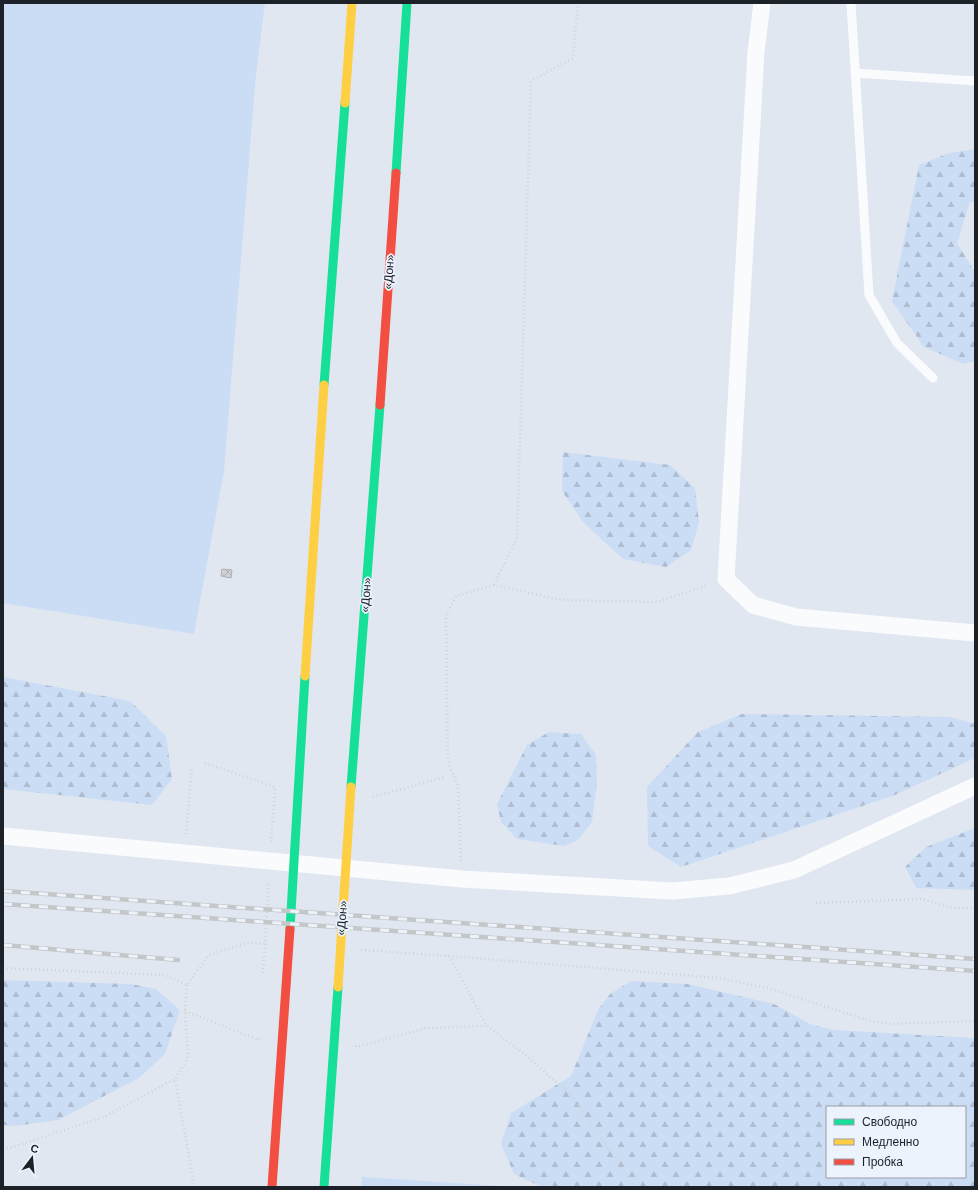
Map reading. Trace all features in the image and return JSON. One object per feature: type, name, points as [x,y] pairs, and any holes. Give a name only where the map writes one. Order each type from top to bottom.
[{"type":"highway","points":[[272,1187],[283,1039],[317,484],[352,3]]},
{"type":"highway","name":"«Дон»","points":[[324,1187],[351,789],[408,3]]},
{"type":"street","points":[[762,3],[755,60],[726,579],[753,605],[796,617],[975,633]]},
{"type":"street","points":[[3,836],[462,879],[672,890],[729,886],[794,870],[975,786]]},
{"type":"lane","points":[[851,3],[869,295],[897,343],[933,378]]},
{"type":"lane","points":[[855,73],[975,80]]},
{"type":"path","points":[[494,585],[518,538],[530,81],[573,58],[578,3]]},
{"type":"path","points":[[453,862],[461,862],[458,786],[448,761],[446,615],[456,596],[494,585],[562,600],[657,602],[726,579]]},
{"type":"path","points":[[205,763],[275,787],[271,842]]},
{"type":"path","points":[[183,852],[192,767]]},
{"type":"path","points":[[373,797],[445,777]]},
{"type":"path","points":[[263,977],[269,874]]},
{"type":"path","points":[[816,903],[922,899],[953,908],[975,908]]},
{"type":"path","points":[[3,1149],[104,1117],[175,1079],[188,1058],[185,1011],[187,985],[209,955],[246,943],[269,944]]},
{"type":"path","points":[[356,950],[719,978],[768,988],[856,1017],[888,1024],[975,1021]]},
{"type":"path","points":[[449,956],[487,1026],[522,1052],[572,1096],[635,1187]]},
{"type":"path","points":[[3,968],[165,975],[187,985]]},
{"type":"path","points":[[185,1011],[259,1040],[260,1032]]},
{"type":"path","points":[[356,1047],[427,1028],[487,1026]]},
{"type":"path","points":[[175,1079],[193,1178],[192,1187]]},
{"type":"green space","points":[[3,3],[265,3],[256,74],[224,471],[194,634],[3,603]]},
{"type":"green space","points":[[975,149],[975,202],[970,202],[957,243],[975,272],[975,361],[964,364],[924,347],[892,301],[919,165],[949,153]]},
{"type":"green space","points":[[563,452],[670,465],[695,488],[699,522],[691,550],[666,567],[623,559],[583,522],[562,491]]},
{"type":"green space","points":[[3,677],[130,701],[166,736],[172,779],[152,805],[3,789]]},
{"type":"green space","points":[[742,714],[950,717],[975,724],[975,758],[895,795],[681,867],[648,846],[647,787],[698,732]]},
{"type":"green space","points":[[549,732],[581,734],[596,755],[597,783],[592,822],[578,840],[564,846],[517,839],[501,822],[497,804],[527,745]]},
{"type":"green space","points":[[975,828],[975,890],[916,888],[905,867],[926,847]]},
{"type":"green space","points":[[3,980],[131,984],[156,989],[180,1010],[165,1054],[139,1078],[58,1120],[15,1126],[3,1125]]},
{"type":"green space","points":[[631,981],[687,984],[774,1004],[812,1025],[834,1030],[975,1038],[975,1187],[542,1187],[514,1174],[501,1144],[511,1113],[571,1076],[598,1010],[610,994]]},
{"type":"green space","points":[[362,1177],[517,1187],[361,1187]]},
{"type":"building","points":[[222,569],[232,570],[231,578],[221,576]]},
{"type":"railway","points":[[3,891],[975,959]]},
{"type":"railway","points":[[3,904],[975,971]]},
{"type":"railway","points":[[3,945],[178,960]]},
{"type":"traffic: fast","points":[[396,173],[407,3]]},
{"type":"traffic: fast","points":[[324,385],[345,103]]},
{"type":"traffic: fast","points":[[351,787],[380,405]]},
{"type":"traffic: fast","points":[[290,929],[305,676]]},
{"type":"traffic: fast","points":[[324,1187],[338,987]]},
{"type":"traffic: slow","points":[[345,103],[352,3]]},
{"type":"traffic: slow","points":[[305,676],[324,385]]},
{"type":"traffic: slow","points":[[338,987],[351,787]]},
{"type":"traffic: jam","points":[[380,405],[396,173]]},
{"type":"traffic: jam","points":[[272,1187],[290,929]]}]
